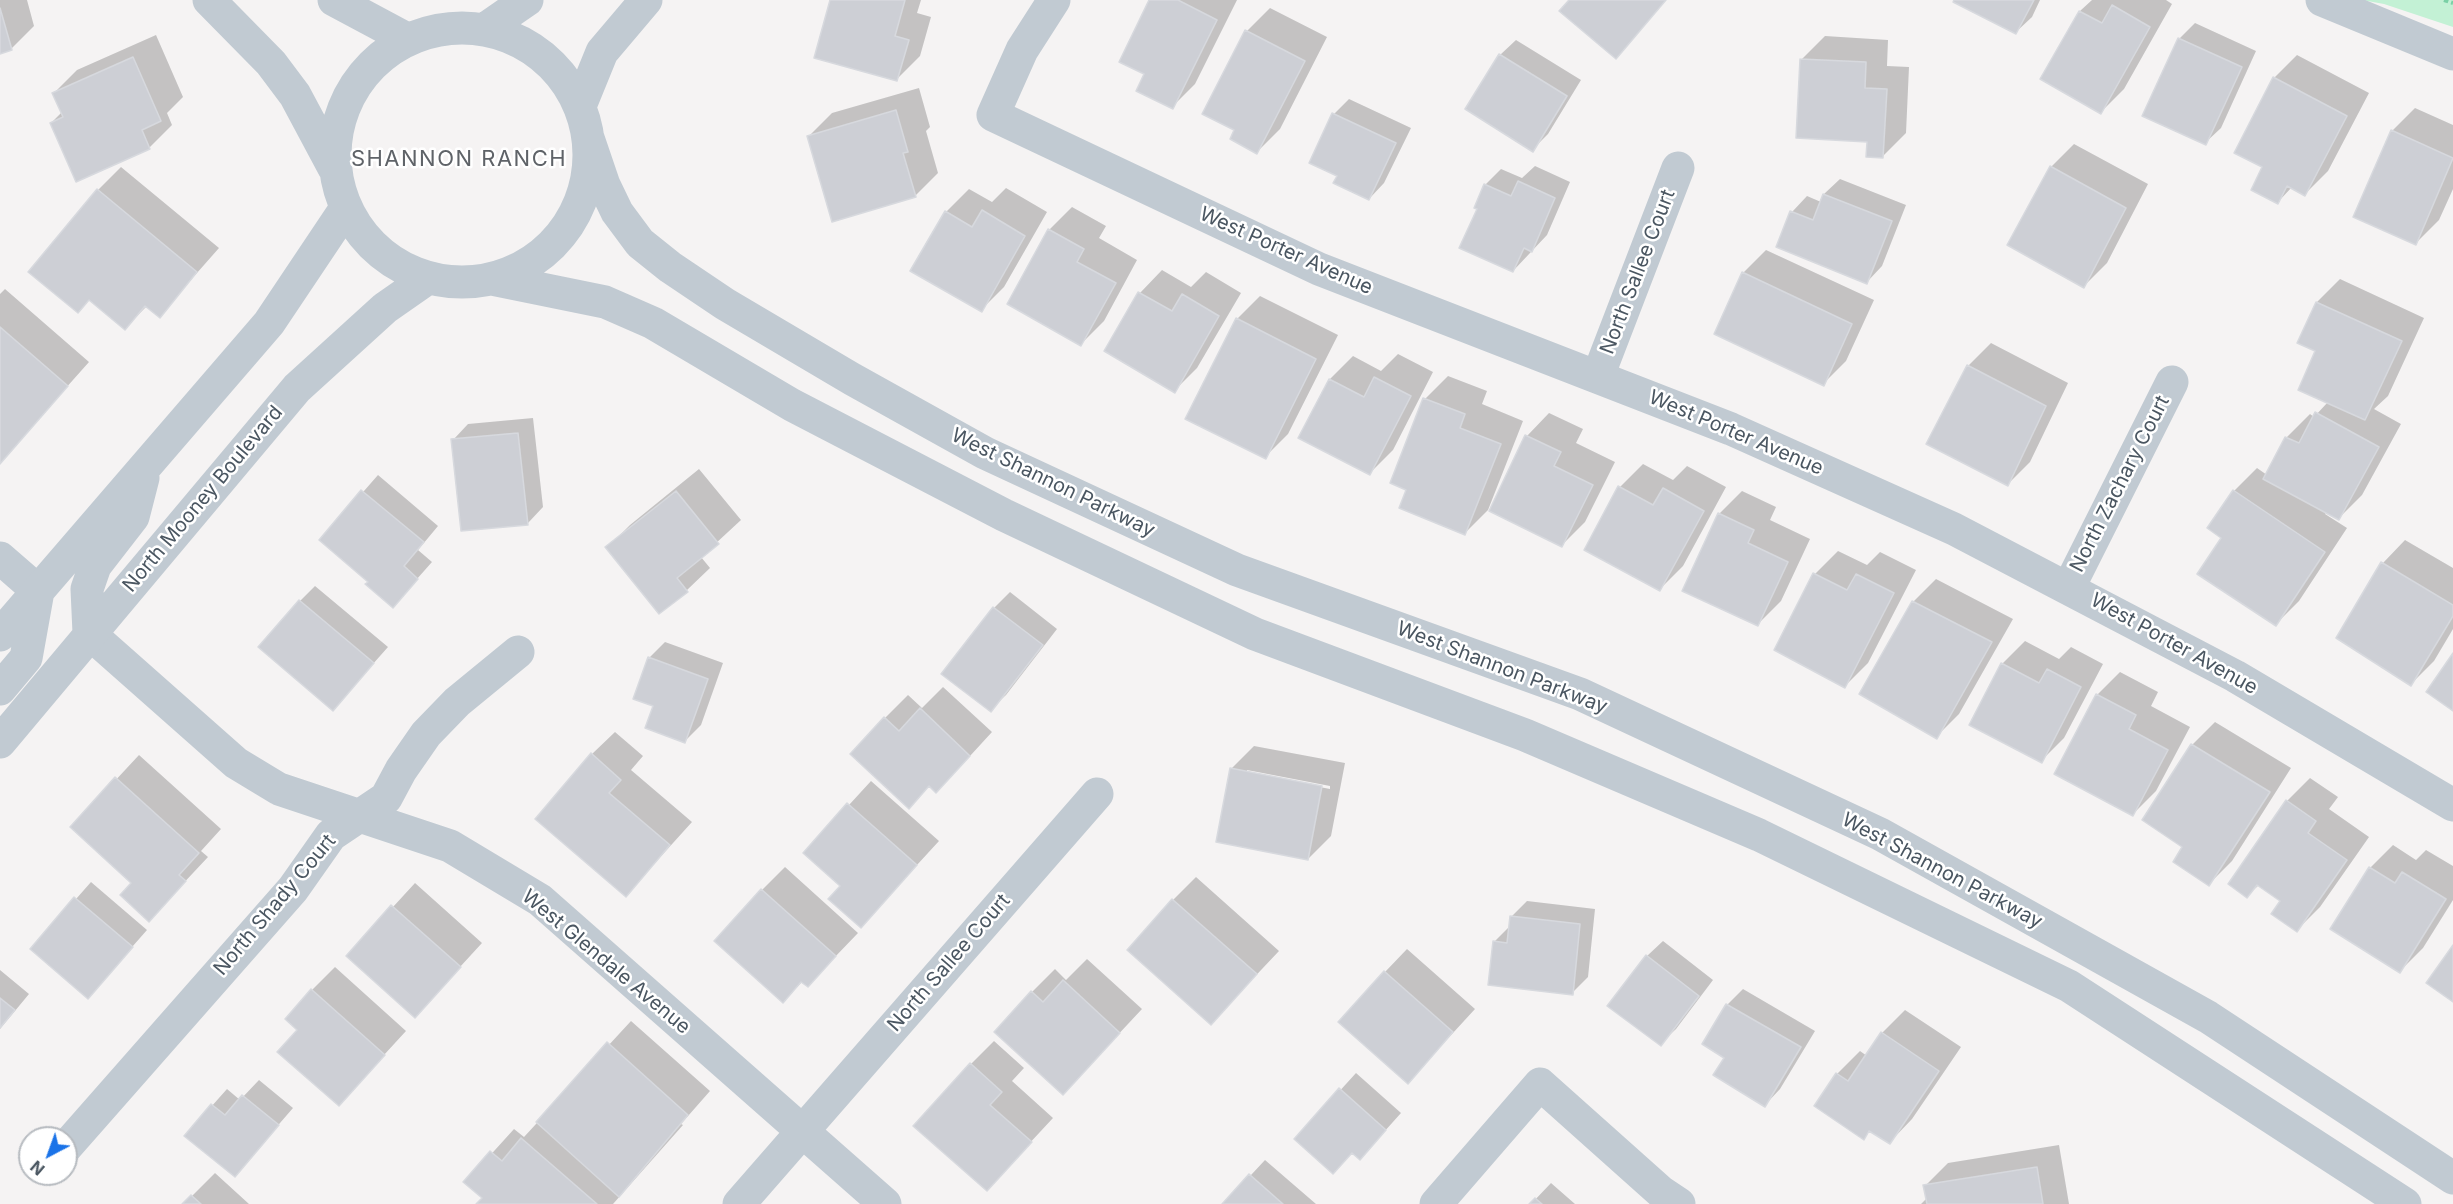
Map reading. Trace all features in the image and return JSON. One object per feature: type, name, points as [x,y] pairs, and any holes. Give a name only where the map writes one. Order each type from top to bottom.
[{"type":"street","points":[[209,0],[243,32],[277,71],[312,124],[334,169],[346,208],[366,239],[394,263],[428,278],[460,282],[492,279],[604,302],[653,323],[792,405],[993,510],[1255,634],[1525,735],[1759,835],[2069,986],[2405,1204]]},
{"type":"street","points":[[334,0],[407,39]]},
{"type":"street","points":[[485,29],[526,0]]},
{"type":"street","points":[[580,106],[602,52],[646,0]]},
{"type":"street","name":"West Porter Avenue","points":[[1054,0],[1022,50],[993,115],[1319,269],[1598,376],[1832,473],[1954,529],[2069,587],[2235,676],[2453,806]]},
{"type":"street","points":[[2322,0],[2453,54]]},
{"type":"street","points":[[334,169],[336,130],[350,92],[374,61],[407,39],[445,28],[485,29],[524,44],[557,70],[580,106],[588,138],[588,175],[576,211],[555,242],[533,259],[492,279]]},
{"type":"street","name":"West Shannon Parkway","points":[[588,138],[604,185],[618,212],[640,243],[670,267],[725,304],[852,379],[985,453],[1237,570],[1580,694],[1880,834],[2208,1017],[2453,1179]]},
{"type":"street","name":"North Sallee Court","points":[[1598,376],[1678,168]]},
{"type":"street","points":[[0,635],[269,323],[346,208]]},
{"type":"street","name":"North Mooney Boulevard","points":[[0,742],[89,633],[297,388],[385,308],[428,278]]},
{"type":"street","name":"North Zachary Court","points":[[2069,587],[2172,382]]},
{"type":"street","points":[[89,633],[87,589],[95,566],[133,517],[146,467]]},
{"type":"street","points":[[0,558],[38,591]]},
{"type":"street","points":[[0,689],[26,658],[38,591]]},
{"type":"street","name":"West Glendale Avenue","points":[[89,633],[236,763],[279,789],[358,818],[450,846],[540,900],[885,1204]]},
{"type":"street","name":"North Shady Court","points":[[78,1134],[293,889],[331,835],[386,798],[401,770],[426,734],[457,702],[518,652]]},
{"type":"street","name":"North Sallee Court","points":[[739,1204],[1097,794]]},
{"type":"street","points":[[1436,1204],[1540,1084],[1661,1192],[1679,1204]]},
{"type":"path","points":[[2444,0],[2453,3]]},
{"type":"green space","points":[[2362,0],[2453,0],[2453,27],[2384,4]]},
{"type":"building","points":[[830,0],[905,0],[895,36],[909,40],[897,81],[814,58]]},
{"type":"building","points":[[1149,0],[1178,0],[1217,20],[1173,109],[1136,91],[1144,74],[1119,62]]},
{"type":"building","points":[[1569,0],[1666,0],[1616,59],[1559,11]]},
{"type":"building","points":[[1954,0],[2034,0],[2016,34],[1953,2]]},
{"type":"building","points":[[2112,5],[2150,27],[2101,114],[2040,79],[2079,11],[2102,23]]},
{"type":"building","points":[[0,8],[12,50],[0,54]]},
{"type":"building","points":[[1245,30],[1305,61],[1257,154],[1230,139],[1234,130],[1202,114]]},
{"type":"building","points":[[2178,38],[2242,67],[2206,145],[2142,116]]},
{"type":"building","points":[[1499,54],[1567,96],[1533,152],[1465,109]]},
{"type":"building","points":[[133,57],[161,121],[142,130],[150,149],[76,182],[50,123],[63,117],[52,93]]},
{"type":"building","points":[[1800,59],[1866,62],[1865,88],[1887,89],[1883,158],[1866,157],[1867,142],[1796,138]]},
{"type":"building","points":[[2273,77],[2347,116],[2305,196],[2287,186],[2278,204],[2251,190],[2262,167],[2234,153]]},
{"type":"building","points":[[896,110],[908,152],[903,153],[916,197],[832,222],[807,136]]},
{"type":"building","points":[[1332,113],[1396,143],[1369,200],[1333,183],[1337,176],[1309,163]]},
{"type":"building","points":[[2391,130],[2453,158],[2416,245],[2353,217]]},
{"type":"building","points":[[2050,166],[2126,208],[2084,288],[2007,245]]},
{"type":"building","points":[[1518,181],[1555,198],[1532,252],[1524,248],[1513,272],[1459,248],[1477,209],[1474,208],[1484,184],[1511,196]]},
{"type":"building","points":[[97,189],[197,272],[160,318],[145,306],[125,330],[89,300],[78,313],[28,272]]},
{"type":"building","points":[[1823,194],[1892,221],[1867,284],[1776,247],[1790,211],[1813,220]]},
{"type":"building","points":[[982,210],[1025,236],[982,312],[910,271],[945,211],[972,227]]},
{"type":"building","points":[[1048,229],[1084,249],[1077,262],[1116,283],[1081,346],[1007,304]]},
{"type":"building","points":[[1742,272],[1852,324],[1824,386],[1714,334]]},
{"type":"building","points":[[1138,292],[1172,311],[1182,294],[1219,316],[1175,393],[1104,351]]},
{"type":"building","points":[[2316,302],[2402,341],[2365,420],[2298,390],[2315,351],[2297,343]]},
{"type":"building","points":[[1236,318],[1316,359],[1266,459],[1185,419]]},
{"type":"building","points":[[0,327],[68,386],[0,464]]},
{"type":"building","points":[[1967,365],[2046,406],[2008,486],[1926,444]]},
{"type":"building","points":[[1374,377],[1411,396],[1370,475],[1298,438],[1329,379],[1364,397]]},
{"type":"building","points":[[1423,398],[1465,414],[1460,428],[1501,444],[1465,535],[1399,508],[1406,490],[1390,483]]},
{"type":"building","points":[[2315,412],[2379,447],[2339,520],[2263,479],[2285,437],[2299,443]]},
{"type":"building","points":[[518,433],[528,525],[461,531],[451,439]]},
{"type":"building","points":[[1525,435],[1561,452],[1554,466],[1593,485],[1562,547],[1489,511]]},
{"type":"building","points":[[1618,486],[1653,505],[1663,488],[1704,511],[1660,591],[1584,550]]},
{"type":"building","points":[[361,490],[424,542],[404,566],[418,579],[393,608],[365,584],[368,582],[319,540]]},
{"type":"building","points":[[2233,490],[2325,552],[2276,626],[2197,574],[2221,538],[2207,528]]},
{"type":"building","points":[[676,491],[719,544],[677,578],[688,592],[659,614],[605,547]]},
{"type":"building","points":[[1718,513],[1754,530],[1748,543],[1788,562],[1758,626],[1682,591]]},
{"type":"building","points":[[2381,562],[2453,605],[2453,616],[2411,686],[2336,638]]},
{"type":"building","points":[[1813,573],[1847,590],[1856,574],[1894,593],[1845,688],[1774,650]]},
{"type":"building","points":[[299,600],[374,663],[333,711],[258,647]]},
{"type":"building","points":[[1912,601],[1992,642],[1937,739],[1859,694]]},
{"type":"building","points":[[993,607],[1043,645],[991,712],[941,674]]},
{"type":"building","points":[[2453,653],[2453,711],[2426,692]]},
{"type":"building","points":[[648,657],[708,679],[685,743],[645,728],[653,706],[633,699]]},
{"type":"building","points":[[2001,663],[2039,683],[2047,669],[2081,687],[2042,763],[1969,725]]},
{"type":"building","points":[[2096,694],[2136,715],[2129,729],[2168,750],[2133,816],[2054,774]]},
{"type":"building","points":[[920,708],[970,756],[936,793],[929,786],[909,809],[850,754],[884,717],[899,731]]},
{"type":"building","points":[[2191,744],[2270,792],[2209,886],[2173,862],[2182,847],[2142,820]]},
{"type":"building","points":[[591,753],[621,780],[609,793],[670,845],[626,897],[535,819]]},
{"type":"building","points":[[1230,768],[1322,786],[1308,860],[1216,842]]},
{"type":"building","points":[[115,777],[199,853],[179,875],[186,881],[149,922],[120,895],[131,883],[70,827]]},
{"type":"building","points":[[2286,800],[2316,821],[2308,833],[2347,860],[2297,932],[2271,914],[2280,901],[2257,885],[2247,898],[2228,884]]},
{"type":"building","points":[[847,803],[917,865],[861,928],[828,899],[840,886],[803,853]]},
{"type":"building","points":[[2369,867],[2395,883],[2402,872],[2446,899],[2400,973],[2330,929]]},
{"type":"building","points":[[761,889],[836,956],[808,987],[801,982],[783,1003],[714,941]]},
{"type":"building","points":[[74,897],[133,947],[88,999],[30,949]]},
{"type":"building","points":[[1172,899],[1257,974],[1211,1025],[1127,950]]},
{"type":"building","points":[[391,905],[461,967],[415,1018],[346,956]]},
{"type":"building","points":[[1510,916],[1580,924],[1573,995],[1488,985],[1493,941],[1507,943]]},
{"type":"building","points":[[2453,945],[2453,1002],[2426,983]]},
{"type":"building","points":[[1646,955],[1699,996],[1661,1046],[1607,1006]]},
{"type":"building","points":[[1384,971],[1453,1032],[1408,1084],[1338,1022]]},
{"type":"building","points":[[1063,980],[1120,1033],[1063,1095],[994,1032],[1031,991],[1043,1002]]},
{"type":"building","points":[[311,989],[385,1055],[339,1106],[277,1052],[297,1030],[285,1019]]},
{"type":"building","points":[[0,998],[15,1010],[0,1028]]},
{"type":"building","points":[[1726,1004],[1801,1047],[1765,1107],[1713,1075],[1724,1058],[1702,1044]]},
{"type":"building","points":[[1881,1032],[1939,1071],[1890,1144],[1869,1131],[1864,1140],[1814,1106],[1836,1073],[1848,1081]]},
{"type":"building","points":[[607,1042],[688,1115],[619,1197],[536,1122]]},
{"type":"building","points":[[970,1063],[1002,1092],[990,1105],[1032,1142],[987,1191],[913,1126]]},
{"type":"building","points":[[1339,1088],[1386,1130],[1360,1160],[1352,1153],[1333,1174],[1294,1139]]},
{"type":"building","points":[[242,1095],[279,1125],[235,1177],[184,1136],[211,1104],[225,1115]]},
{"type":"building","points":[[521,1138],[597,1204],[476,1204],[482,1198],[463,1182],[490,1151],[502,1161]]},
{"type":"building","points":[[2037,1167],[2043,1204],[1927,1204],[1923,1185]]},
{"type":"building","points":[[1249,1174],[1283,1204],[1222,1204]]},
{"type":"building","points":[[191,1195],[201,1204],[182,1204]]},
{"type":"building","points":[[1535,1198],[1542,1204],[1529,1204]]},
{"type":"district","name":"SHANNON RANCH","points":[[459,159]]}]
